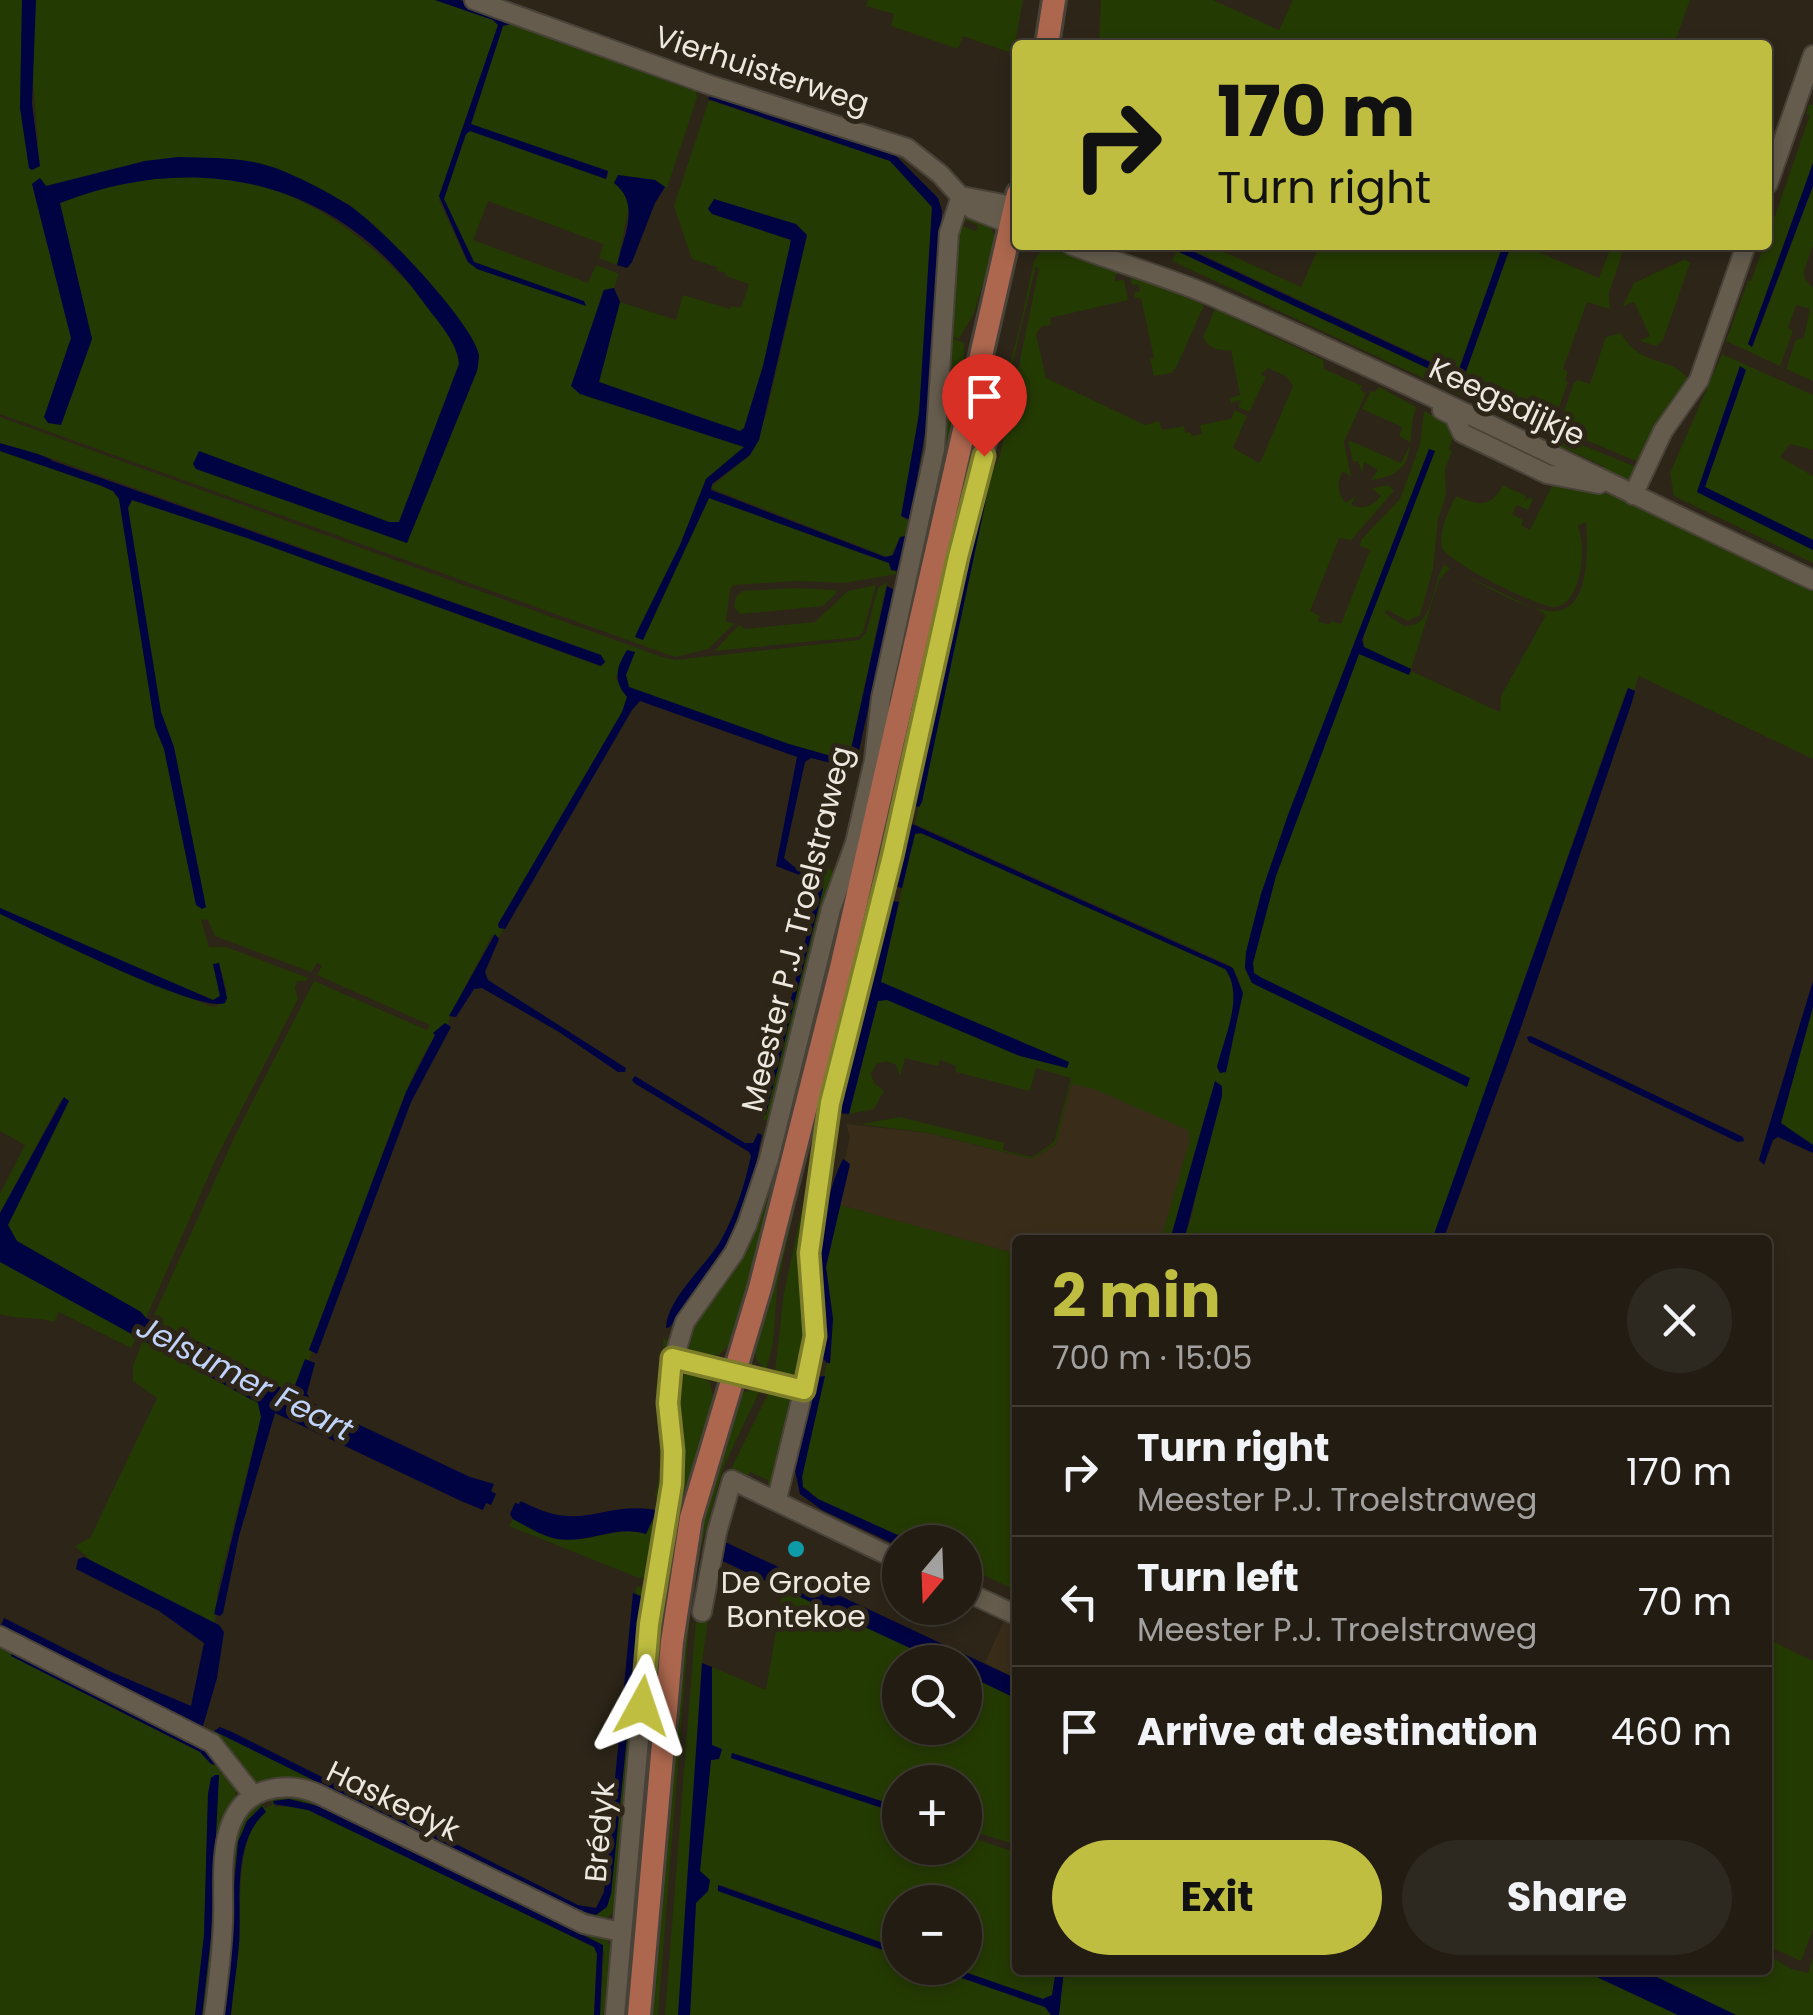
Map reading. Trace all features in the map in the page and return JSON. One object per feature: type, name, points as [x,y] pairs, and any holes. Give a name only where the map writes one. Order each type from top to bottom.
[{"type":"main road","points":[[1048,40],[1054,0]]},
{"type":"main road","name":"Meester P.J. Troelstraweg","points":[[734,1372],[785,1195],[874,832],[1012,229]]},
{"type":"main road","name":"Brédyk","points":[[639,2015],[677,1596],[691,1518],[734,1372]]},
{"type":"street","name":"Vierhuisterweg","points":[[474,0],[707,84],[907,148],[961,196]]},
{"type":"street","points":[[1772,172],[1813,54]]},
{"type":"street","points":[[961,196],[1012,211]]},
{"type":"street","name":"Meester P.J. Troelstraweg","points":[[672,1358],[692,1308],[734,1253],[748,1225],[769,1159],[831,909],[855,843],[934,449],[949,234],[961,196]]},
{"type":"street","name":"Keegsdijkje","points":[[1085,250],[1210,295],[1539,447],[1614,487],[1813,580]]},
{"type":"street","name":"Keegsdijkje","points":[[1115,250],[1188,281],[1210,295]]},
{"type":"street","points":[[1633,495],[1663,431],[1698,380],[1744,250]]},
{"type":"street","name":"Keegsdijkje","points":[[1374,372],[1403,392],[1454,416],[1462,434],[1548,474],[1614,487]]},
{"type":"street","points":[[777,1500],[815,1336],[809,1253],[830,1103],[892,856],[988,438]]},
{"type":"street","points":[[672,1358],[804,1390]]},
{"type":"street","name":"Brédyk","points":[[614,2015],[649,1624],[672,1484],[668,1403],[672,1358]]},
{"type":"street","points":[[702,1612],[713,1548],[732,1480],[882,1552]]},
{"type":"street","points":[[982,1599],[1012,1613]]},
{"type":"street","points":[[0,1636],[212,1743],[252,1795],[236,1815],[227,1836],[214,2015]]},
{"type":"street","name":"Haskedyk","points":[[252,1795],[285,1787],[306,1789],[584,1924],[620,1932]]},
{"type":"shaded area","points":[[1075,1069],[1201,1125],[1171,1235],[1012,1235],[1012,1253],[840,1205],[850,1165],[845,1159],[850,1137],[846,1124],[928,1133],[1032,1159],[1056,1144]]},
{"type":"shaded area","points":[[1006,1616],[1012,1619],[1012,1676],[985,1663]]},
{"type":"green space","points":[[0,0],[22,0],[20,108],[29,167],[38,141],[32,69],[36,0],[435,0],[498,25],[439,200],[467,262],[587,303],[474,262],[444,199],[466,133],[470,131],[606,179],[608,176],[608,171],[471,124],[503,25],[511,24],[696,90],[697,98],[667,188],[655,180],[618,175],[615,183],[627,194],[629,206],[617,265],[599,258],[603,244],[488,201],[473,240],[588,283],[596,265],[619,274],[614,288],[603,290],[573,389],[744,447],[706,479],[636,637],[643,639],[709,498],[889,563],[897,574],[844,583],[734,585],[730,589],[726,622],[735,623],[708,649],[675,657],[0,414]],"holes":[[[218,158],[276,168],[348,204],[404,254],[477,371],[407,543],[196,469],[193,464],[399,522],[459,364],[446,332],[406,281],[368,245],[328,216],[288,195],[246,182],[203,176],[158,177],[110,186],[59,203],[92,339],[61,424],[71,338],[33,189],[43,181],[46,186],[145,161]]]},
{"type":"green space","points":[[868,0],[1023,0],[1012,53],[963,36],[958,49],[891,26],[894,14],[866,6]]},
{"type":"green space","points":[[1101,0],[1213,0],[1279,30],[1293,0],[1690,0],[1676,40],[1099,40]]},
{"type":"green space","points":[[709,100],[890,161],[932,207],[919,414],[904,519],[910,520],[906,536],[900,537],[890,558],[710,488],[750,455],[767,412],[807,235],[789,237],[791,248],[763,366],[740,431],[599,382],[620,302],[676,320],[683,295],[730,309],[741,308],[749,284],[692,259],[674,206]]},
{"type":"green space","points":[[1809,105],[1813,105],[1813,163],[1748,344],[1753,346],[1813,186],[1813,245],[1804,271],[1813,288],[1813,381],[1786,369],[1796,340],[1804,338],[1810,309],[1796,305],[1788,328],[1793,331],[1780,366],[1726,341],[1762,250],[1772,250],[1772,224],[1810,115],[1806,113]]},
{"type":"green space","points":[[969,216],[989,222],[996,240],[974,313],[959,339],[948,335],[957,224],[976,231],[978,225],[962,219]]},
{"type":"green space","points":[[1053,250],[1121,267],[1122,273],[1115,275],[1115,281],[1124,280],[1128,300],[1050,318],[1051,325],[1042,326],[1036,334],[1046,378],[1145,425],[1159,421],[1162,430],[1184,426],[1185,433],[1192,436],[1202,434],[1200,425],[1231,419],[1235,410],[1247,416],[1233,448],[1261,461],[1293,386],[1287,377],[1268,368],[1261,374],[1266,377],[1249,412],[1238,407],[1241,400],[1231,403],[1230,398],[1240,395],[1231,350],[1215,348],[1203,337],[1215,309],[1323,360],[1324,369],[1362,386],[1360,390],[1366,393],[1344,442],[1351,477],[1343,471],[1339,492],[1346,503],[1355,496],[1351,505],[1360,507],[1371,505],[1381,496],[1372,488],[1389,485],[1394,491],[1351,540],[1339,538],[1310,611],[1320,616],[1318,621],[1341,624],[1370,550],[1360,546],[1361,540],[1400,499],[1420,445],[1424,411],[1446,422],[1453,437],[1449,449],[1452,451],[1445,469],[1446,495],[1438,520],[1433,569],[1420,615],[1408,621],[1387,610],[1385,613],[1404,626],[1422,620],[1444,565],[1450,568],[1439,580],[1411,669],[1364,647],[1364,634],[1434,452],[1429,450],[1288,815],[1261,894],[1245,968],[1252,983],[1467,1086],[1262,978],[1254,973],[1253,963],[1276,876],[1359,654],[1409,674],[1411,671],[1500,712],[1501,696],[1545,617],[1531,607],[1548,611],[1566,608],[1579,594],[1586,566],[1586,522],[1577,526],[1582,558],[1572,595],[1556,607],[1547,606],[1495,583],[1460,563],[1442,547],[1447,514],[1456,496],[1483,503],[1494,498],[1503,485],[1526,496],[1525,501],[1533,499],[1528,510],[1517,505],[1512,514],[1530,530],[1552,486],[1560,483],[1625,498],[1813,587],[1813,759],[1639,676],[1634,690],[1628,688],[1434,1235],[1186,1235],[1215,1082],[1171,1235],[1162,1235],[1190,1139],[1188,1130],[1094,1089],[1071,1084],[1056,1144],[1032,1159],[928,1133],[845,1122],[862,1124],[900,1117],[1004,1143],[1003,1150],[1032,1157],[1054,1142],[1071,1078],[1036,1068],[1030,1091],[956,1072],[956,1066],[940,1060],[938,1066],[905,1058],[900,1076],[896,1065],[886,1061],[876,1064],[871,1074],[874,1083],[884,1091],[874,1109],[849,1114],[878,1001],[886,999],[1020,1056],[1068,1063],[881,982],[915,833],[928,835],[1225,969],[1231,979],[1233,1004],[1217,1067],[1240,1001],[1237,976],[1229,965],[915,824],[991,476],[1000,455],[1039,269],[1036,266],[996,432],[995,453],[990,436],[1034,261],[1040,252]]},
{"type":"green space","points":[[1193,250],[1220,250],[1301,287],[1318,250],[1501,250],[1457,374],[1456,381],[1478,385],[1464,377],[1509,250],[1534,250],[1599,278],[1610,250],[1623,250],[1609,293],[1610,309],[1587,302],[1563,369],[1568,372],[1568,382],[1550,433],[1534,431],[1536,425],[1529,421],[1526,426],[1172,261],[1177,251],[1442,375],[1449,370]]},
{"type":"green space","points":[[1685,259],[1690,263],[1663,340],[1656,346],[1640,341],[1650,336],[1634,302],[1623,306],[1634,283]]},
{"type":"green space","points":[[1130,275],[1204,305],[1171,373],[1154,376],[1141,298],[1135,298],[1134,293],[1140,291],[1138,284],[1132,285]]},
{"type":"green space","points":[[1621,333],[1638,352],[1675,367],[1689,381],[1641,463],[1557,431],[1574,383],[1578,380],[1590,384],[1606,337]]},
{"type":"green space","points":[[948,337],[964,343],[963,394],[898,696],[776,1197],[731,1343],[719,1355],[705,1356],[691,1351],[686,1337],[727,1272],[842,892]]},
{"type":"green space","points":[[1722,354],[1813,395],[1813,450],[1790,444],[1780,457],[1813,476],[1813,540],[1705,487],[1740,366],[1697,492],[1813,550],[1813,563],[1674,496],[1670,473]]},
{"type":"green space","points":[[1379,387],[1416,407],[1410,443],[1399,436],[1402,427],[1362,409],[1371,391]]},
{"type":"green space","points":[[0,417],[675,660],[859,640],[866,633],[878,588],[887,582],[849,758],[845,760],[629,687],[626,675],[635,652],[620,662],[616,679],[628,697],[622,712],[499,937],[492,935],[448,1025],[444,1023],[413,1075],[309,1349],[309,1360],[305,1360],[292,1391],[152,1320],[234,1138],[314,981],[427,1030],[430,1025],[317,975],[322,966],[317,963],[311,972],[215,936],[208,920],[201,919],[209,947],[226,947],[308,978],[297,981],[298,999],[215,1161],[146,1318],[17,1242],[8,1225],[69,1101],[61,1100],[0,1213],[0,1194],[25,1145],[0,1131],[0,914],[134,976],[210,1006],[216,1007],[227,991],[219,963],[213,964],[220,996],[213,1000],[0,908],[0,451],[99,485],[113,491],[119,499],[155,727],[164,749],[196,904],[204,908],[174,747],[161,712],[128,508],[132,500],[600,666],[601,655],[0,443]]},
{"type":"green space","points":[[1562,437],[1639,468],[1631,478],[1622,480],[1606,475],[1603,466],[1564,448],[1555,451],[1541,440]]},
{"type":"green space","points":[[1348,440],[1401,463],[1410,445],[1405,463],[1398,471],[1371,480],[1378,470],[1364,462],[1362,473],[1358,461],[1353,462]]},
{"type":"green space","points":[[876,585],[863,632],[858,637],[714,651],[739,625],[745,629],[815,622],[848,591]]},
{"type":"green space","points":[[836,590],[836,594],[823,606],[740,614],[734,607],[742,591]]},
{"type":"green space","points":[[825,866],[836,874],[770,1121],[763,1120],[820,903]]},
{"type":"green space","points":[[1813,1007],[1813,1145],[1781,1124]]},
{"type":"green space","points":[[818,1134],[810,1328],[801,1369],[791,1376],[775,1375],[784,1293]]},
{"type":"green space","points":[[803,1157],[777,1287],[773,1343],[766,1371],[756,1359],[755,1341]]},
{"type":"green space","points":[[840,1205],[1012,1253],[1012,1589],[982,1574],[982,1525],[882,1528],[818,1499],[803,1487],[802,1477],[830,1363],[833,1319],[826,1267]]},
{"type":"green space","points":[[0,1262],[138,1335],[131,1348],[59,1312],[54,1322],[0,1314]]},
{"type":"green space","points":[[663,1337],[671,1344],[663,1390],[668,1476],[650,1577],[639,1578],[509,1526],[513,1519],[546,1536],[569,1540],[624,1532],[646,1534],[661,1505],[655,1496],[660,1457],[656,1392]]},
{"type":"green space","points":[[143,1340],[258,1402],[261,1417],[218,1588],[215,1623],[96,1565],[75,1546],[90,1538],[157,1398],[133,1381],[133,1366]]},
{"type":"green space","points":[[694,1372],[710,1382],[713,1396],[685,1506],[631,2015],[620,2015],[654,1626],[677,1444],[676,1382]]},
{"type":"green space","points":[[762,1386],[723,1468],[691,1601],[658,2015],[646,2015],[679,1650],[703,1511],[738,1401],[744,1392]]},
{"type":"green space","points":[[771,1388],[787,1394],[793,1403],[773,1485],[768,1488],[768,1480],[750,1472],[745,1480],[729,1473]]},
{"type":"green space","points":[[637,1586],[648,1594],[616,1909],[607,1918],[594,1922],[309,1786],[258,1784],[206,1735],[208,1728],[591,1915],[611,1894],[634,1666],[645,1598],[635,1593]]},
{"type":"green space","points":[[783,1589],[903,1645],[882,1645],[882,1745],[982,1745],[982,1682],[1012,1697],[1012,1843],[982,1834],[982,1765],[882,1765],[882,1801],[740,1755],[730,1756],[882,1808],[882,1865],[982,1865],[982,1841],[1012,1851],[1012,1975],[1055,1975],[1052,1995],[1043,1999],[982,1978],[982,1885],[882,1885],[882,1943],[721,1885],[716,1889],[882,1949],[882,1985],[982,1985],[1045,2007],[1051,2015],[690,2015],[696,1903],[708,1891],[700,1871],[711,1760],[719,1759],[722,1750],[712,1745],[712,1667],[766,1690]]},
{"type":"green space","points":[[696,1618],[708,1619],[678,2015],[665,2015]]},
{"type":"green space","points":[[1772,1641],[1813,1661],[1813,1929],[1801,1961],[1772,1948]]},
{"type":"green space","points":[[0,1646],[35,1657],[193,1736],[216,1751],[234,1778],[236,1789],[222,1844],[211,2015],[202,2015],[211,1937],[218,1775],[211,1778],[208,1794],[204,1935],[195,2015],[0,2015]],"holes":[[[12,1652],[213,1753],[217,1765],[200,1752],[11,1656]]]},
{"type":"green space","points":[[304,1793],[607,1940],[614,1952],[610,2015],[600,2015],[604,1952],[598,1942],[318,1806],[290,1799],[274,1801],[275,1807],[308,1810],[594,1947],[594,2015],[231,2015],[241,1879],[246,1847],[258,1818],[255,1811],[233,1872],[230,1959],[222,2015],[234,1828],[258,1799],[265,1808],[273,1805],[266,1795]]},
{"type":"green space","points":[[1772,1957],[1791,1969],[1808,1973],[1813,1958],[1813,2015],[1736,2015],[1652,1975],[1772,1975]]},
{"type":"green space","points":[[1063,1975],[1593,1975],[1678,2015],[1059,2015]]},
{"type":"water","points":[[22,0],[36,0],[32,104],[40,166],[32,170],[20,108]]},
{"type":"water","points":[[435,0],[460,0],[697,88],[692,90],[511,24],[503,26],[471,124],[608,171],[606,179],[470,131],[444,199],[474,262],[584,301],[586,306],[477,269],[468,262],[439,196],[498,25]]},
{"type":"water","points":[[713,93],[893,153],[938,198],[942,211],[929,409],[910,520],[901,516],[919,414],[932,207],[890,161],[708,99]]},
{"type":"water","points":[[178,157],[266,165],[347,204],[422,274],[473,340],[479,355],[477,371],[407,543],[196,469],[193,464],[199,451],[389,522],[399,522],[459,364],[458,355],[421,299],[386,258],[347,226],[304,201],[258,186],[210,178],[160,179],[110,187],[60,203],[92,339],[61,425],[48,423],[44,417],[71,338],[32,184],[40,178],[46,186],[145,161]]},
{"type":"water","points":[[1813,163],[1813,186],[1752,347],[1748,344]]},
{"type":"water","points":[[618,175],[655,180],[665,187],[627,268],[617,265],[629,210],[622,191],[614,183]]},
{"type":"water","points":[[714,199],[796,224],[807,235],[759,440],[750,455],[712,484],[711,490],[885,557],[893,555],[900,537],[906,536],[897,571],[891,570],[889,563],[709,498],[643,640],[635,637],[680,545],[706,479],[744,447],[580,394],[571,386],[604,290],[614,288],[620,302],[599,382],[740,431],[744,428],[763,366],[791,240],[712,214],[708,209]]},
{"type":"water","points":[[1190,250],[1449,371],[1442,375],[1177,251]]},
{"type":"water","points":[[1501,250],[1509,250],[1464,377],[1543,414],[1537,416],[1455,381]]},
{"type":"water","points":[[1740,366],[1746,370],[1705,487],[1813,540],[1813,550],[1697,492]]},
{"type":"water","points":[[0,443],[601,655],[605,662],[601,666],[132,500],[128,508],[161,712],[174,747],[206,907],[202,909],[196,905],[164,749],[155,727],[119,499],[113,491],[99,485],[0,451]]},
{"type":"water","points":[[1429,449],[1435,451],[1362,640],[1364,647],[1411,669],[1409,675],[1359,654],[1276,876],[1253,963],[1254,973],[1262,978],[1470,1078],[1467,1087],[1252,983],[1245,968],[1261,894],[1288,815]]},
{"type":"water","points":[[989,466],[991,476],[922,802],[919,807],[913,806],[960,580]]},
{"type":"water","points":[[887,586],[894,590],[855,769],[811,758],[805,762],[784,858],[793,866],[820,874],[823,889],[766,1115],[763,1113],[818,888],[815,881],[776,866],[797,757],[640,701],[505,929],[498,924],[622,712],[627,697],[618,674],[627,650],[635,652],[626,675],[629,687],[845,760],[849,758]]},
{"type":"water","points":[[1628,688],[1635,691],[1632,702],[1519,1033],[1445,1235],[1434,1235]]},
{"type":"water","points":[[912,824],[1233,968],[1243,993],[1226,1072],[1220,1073],[1217,1067],[1233,1004],[1231,979],[1225,969],[921,833],[915,834],[902,888],[894,886],[906,831]]},
{"type":"water","points":[[891,901],[899,902],[881,982],[1069,1062],[1067,1068],[1020,1056],[887,1000],[878,1001],[849,1114],[839,1113]]},
{"type":"water","points":[[0,908],[213,1000],[220,996],[213,964],[219,963],[225,1003],[209,1003],[152,984],[0,914]]},
{"type":"water","points":[[495,934],[499,939],[485,972],[488,980],[626,1068],[625,1072],[618,1072],[559,1032],[482,988],[474,989],[456,1017],[449,1016]]},
{"type":"water","points":[[1813,981],[1813,1007],[1781,1123],[1813,1145],[1813,1153],[1778,1137],[1773,1140],[1764,1165],[1759,1160]]},
{"type":"water","points":[[445,1023],[451,1027],[411,1102],[317,1354],[309,1350],[406,1092],[433,1033]]},
{"type":"water","points":[[1527,1037],[1743,1137],[1744,1141],[1738,1142],[1529,1042]]},
{"type":"water","points":[[635,1076],[745,1143],[753,1143],[758,1133],[762,1135],[754,1173],[729,1240],[666,1328],[673,1305],[726,1230],[751,1156],[634,1083]]},
{"type":"water","points":[[1215,1081],[1222,1086],[1222,1096],[1185,1235],[1171,1235]]},
{"type":"water","name":"Jelsumer Feart","points":[[64,1097],[69,1101],[8,1225],[17,1241],[146,1318],[219,1352],[288,1392],[293,1391],[305,1359],[315,1363],[307,1393],[311,1402],[470,1477],[494,1484],[491,1491],[496,1494],[491,1505],[486,1503],[483,1510],[461,1501],[275,1413],[239,1536],[223,1613],[214,1614],[261,1417],[258,1403],[0,1262],[0,1213]]},
{"type":"water","points":[[843,1159],[850,1164],[826,1267],[833,1319],[827,1363],[822,1357],[818,1256],[829,1197]]},
{"type":"water","points":[[825,1376],[803,1487],[818,1499],[882,1528],[882,1538],[822,1510],[800,1494],[795,1470],[817,1377]]},
{"type":"water","points":[[521,1501],[543,1511],[576,1516],[620,1509],[657,1510],[646,1534],[624,1531],[569,1540],[546,1536],[513,1519],[510,1514],[515,1503]]},
{"type":"water","points":[[723,1541],[882,1616],[882,1625],[902,1625],[945,1645],[903,1645],[716,1558]]},
{"type":"water","points":[[84,1557],[219,1625],[224,1632],[217,1678],[203,1726],[193,1725],[1,1626],[4,1618],[109,1671],[191,1706],[204,1643],[159,1611],[76,1569],[78,1559]]},
{"type":"water","points":[[633,1593],[645,1598],[634,1666],[611,1894],[607,1907],[596,1915],[571,1908],[214,1731],[220,1727],[232,1732],[578,1905],[596,1908],[604,1892]]},
{"type":"water","points":[[12,1652],[205,1746],[217,1765],[200,1752],[11,1656]]},
{"type":"water","points":[[702,1663],[712,1667],[712,1745],[722,1749],[719,1759],[711,1760],[700,1871],[710,1880],[708,1891],[696,1903],[690,2015],[678,2015]]},
{"type":"water","points":[[982,1663],[1012,1677],[1012,1697],[982,1682]]},
{"type":"water","points":[[732,1753],[882,1801],[882,1808],[731,1758]]},
{"type":"water","points":[[215,1775],[219,1775],[211,1937],[202,2015],[195,2015],[204,1935],[208,1794]]},
{"type":"water","points":[[289,1799],[318,1806],[603,1945],[600,2015],[594,2015],[594,1947],[308,1810],[273,1801]]},
{"type":"water","points":[[262,1806],[266,1812],[247,1840],[243,1856],[231,2015],[222,2015],[238,1842],[247,1821]]},
{"type":"water","points":[[718,1885],[882,1943],[882,1950],[718,1891]]},
{"type":"water","points":[[1055,1975],[1063,1975],[1059,2015],[1051,2015],[1045,2007],[982,1985],[982,1978],[1043,1999],[1052,1995]]},
{"type":"water","points":[[1593,1975],[1652,1975],[1736,2015],[1678,2015]]},
{"type":"place","name":"De Groote Bontekoe","points":[[796,1549]]},
{"type":"route","points":[[642,1706],[649,1624],[672,1484],[668,1403],[672,1358],[804,1390],[815,1336],[808,1270],[822,1144],[984,456]]}]
